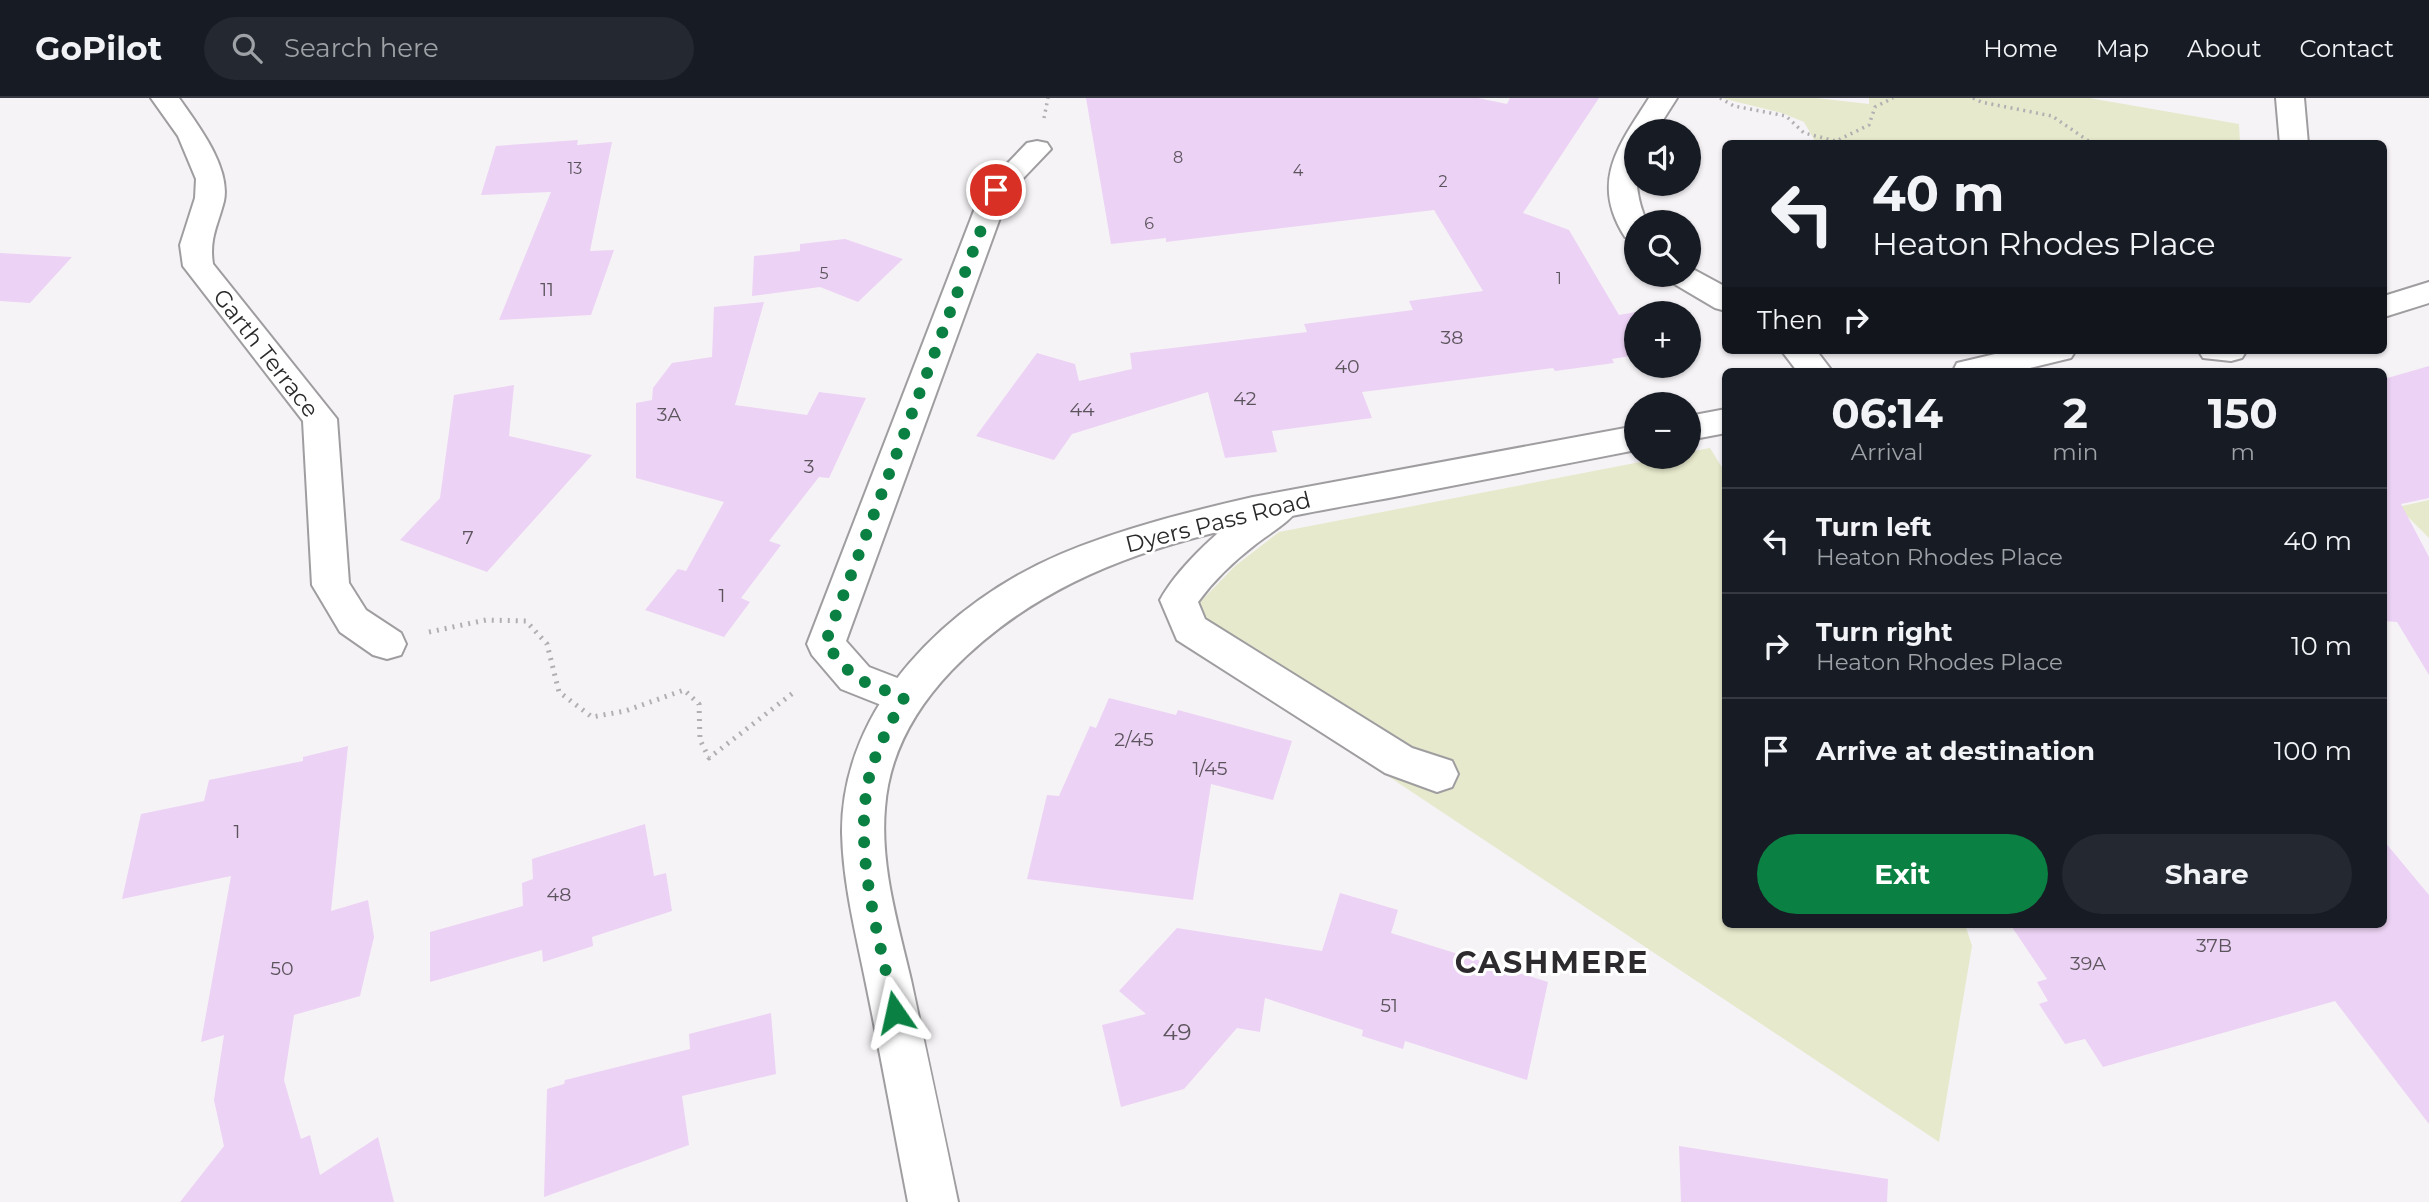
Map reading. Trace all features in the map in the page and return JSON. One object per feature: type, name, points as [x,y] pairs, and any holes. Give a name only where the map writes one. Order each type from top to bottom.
[{"type":"street","name":"Garth Terrace","points":[[166,98],[192,136],[210,179],[210,198],[195,245],[198,266],[320,419],[331,585],[353,621],[387,644]]},
{"type":"street","points":[[1650,119],[1663,98]]},
{"type":"street","points":[[2290,98],[2294,140]]},
{"type":"street","points":[[904,698],[855,678],[825,644],[996,190],[1037,149]]},
{"type":"street","points":[[1624,170],[1622,195],[1628,210]]},
{"type":"street","points":[[1701,286],[1722,299]]},
{"type":"street","points":[[2387,306],[2429,292]]},
{"type":"street","points":[[1801,354],[1813,368]]},
{"type":"street","points":[[1982,368],[2043,354]]},
{"type":"street","points":[[1701,426],[1722,422]]},
{"type":"street","name":"Dyers Pass Road","points":[[933,1202],[873,904],[863,833],[867,786],[882,739],[904,698],[938,656],[982,618],[1042,580],[1108,550],[1179,527],[1624,440]]},
{"type":"street","points":[[1283,505],[1246,531],[1197,573],[1180,600],[1190,629],[1399,761],[1437,774]]},
{"type":"path","points":[[1720,98],[1734,106],[1786,116],[1804,133],[1832,140]]},
{"type":"path","points":[[1838,140],[1869,125],[1875,107],[1893,98]]},
{"type":"path","points":[[1973,98],[1981,102],[2052,116],[2087,140]]},
{"type":"path","points":[[387,644],[445,627],[486,620],[526,621],[547,645],[559,692],[592,717],[625,711],[684,690],[699,704],[700,740],[709,758],[752,727],[786,695],[793,693]]},
{"type":"green space","points":[[1721,98],[1816,98],[1869,104],[1869,98],[2089,98],[2239,124],[2240,140],[1814,140],[1804,122],[1782,113]]},
{"type":"green space","points":[[1710,448],[1722,468],[1722,928],[1966,928],[1972,946],[1939,1142],[1171,632],[1235,566],[1279,532],[1624,465],[1624,469],[1701,469],[1701,450]]},
{"type":"green space","points":[[2429,500],[2429,538],[2398,507]]},
{"type":"building","points":[[1086,98],[1478,98],[1507,104],[1510,98],[1599,98],[1523,213],[1569,230],[1619,315],[1624,314],[1624,357],[1612,359],[1614,363],[1555,371],[1553,368],[1362,392],[1372,418],[1272,431],[1277,452],[1225,458],[1208,392],[1072,434],[1054,460],[976,436],[1037,353],[1075,364],[1079,381],[1132,369],[1130,353],[1307,332],[1304,324],[1413,310],[1409,301],[1483,291],[1434,210],[1166,242],[1166,238],[1111,244]]},
{"type":"building","points":[[578,140],[577,145],[612,142],[590,251],[614,250],[591,315],[499,320],[551,192],[481,195],[496,146]]},
{"type":"building","points":[[845,239],[903,259],[858,302],[820,287],[752,296],[754,256],[800,251],[800,244]]},
{"type":"building","points":[[0,253],[72,257],[30,303],[0,301]]},
{"type":"building","points":[[764,302],[735,405],[807,415],[819,392],[866,398],[829,478],[819,477],[769,541],[781,545],[741,598],[750,602],[724,637],[645,610],[678,569],[686,571],[724,502],[636,478],[636,403],[652,400],[653,388],[672,363],[712,357],[714,307]]},
{"type":"building","points":[[2429,366],[2429,498],[2401,504],[2429,557],[2429,675],[2397,622],[2387,621],[2387,378]]},
{"type":"building","points":[[514,385],[509,436],[592,455],[487,572],[400,540],[440,498],[454,395]]},
{"type":"building","points":[[1109,698],[1176,715],[1178,710],[1292,741],[1273,800],[1211,784],[1193,900],[1027,879],[1047,795],[1059,796],[1090,726],[1096,728]]},
{"type":"building","points":[[348,746],[331,911],[368,900],[374,937],[360,996],[294,1015],[284,1080],[301,1139],[310,1135],[320,1175],[378,1137],[394,1202],[180,1202],[224,1146],[214,1100],[224,1035],[201,1042],[231,876],[122,899],[141,814],[204,801],[209,780],[303,761],[303,757]]},
{"type":"building","points":[[645,824],[654,876],[666,873],[672,911],[592,937],[593,946],[543,962],[542,950],[430,982],[430,932],[523,906],[522,883],[533,879],[532,859]]},
{"type":"building","points":[[2387,845],[2429,895],[2429,1124],[2335,1001],[2103,1067],[2085,1039],[2065,1044],[2039,1004],[2048,1001],[2037,982],[2047,979],[2013,928],[2387,928]]},
{"type":"building","points":[[1340,893],[1398,910],[1391,933],[1548,982],[1527,1080],[1405,1041],[1403,1049],[1362,1036],[1363,1030],[1265,998],[1260,1032],[1237,1028],[1184,1089],[1121,1107],[1102,1025],[1146,1014],[1119,991],[1177,928],[1322,951]]},
{"type":"building","points":[[771,1013],[776,1074],[682,1096],[689,1145],[544,1197],[547,1089],[564,1084],[565,1080],[690,1049],[689,1034]]},
{"type":"building","points":[[1679,1146],[1888,1179],[1887,1202],[1681,1202]]},
{"type":"district","name":"CASHMERE","points":[[1552,962]]},
{"type":"route","points":[[895,1012],[873,904],[863,833],[867,786],[882,739],[904,698],[855,678],[825,644],[996,190]]}]
